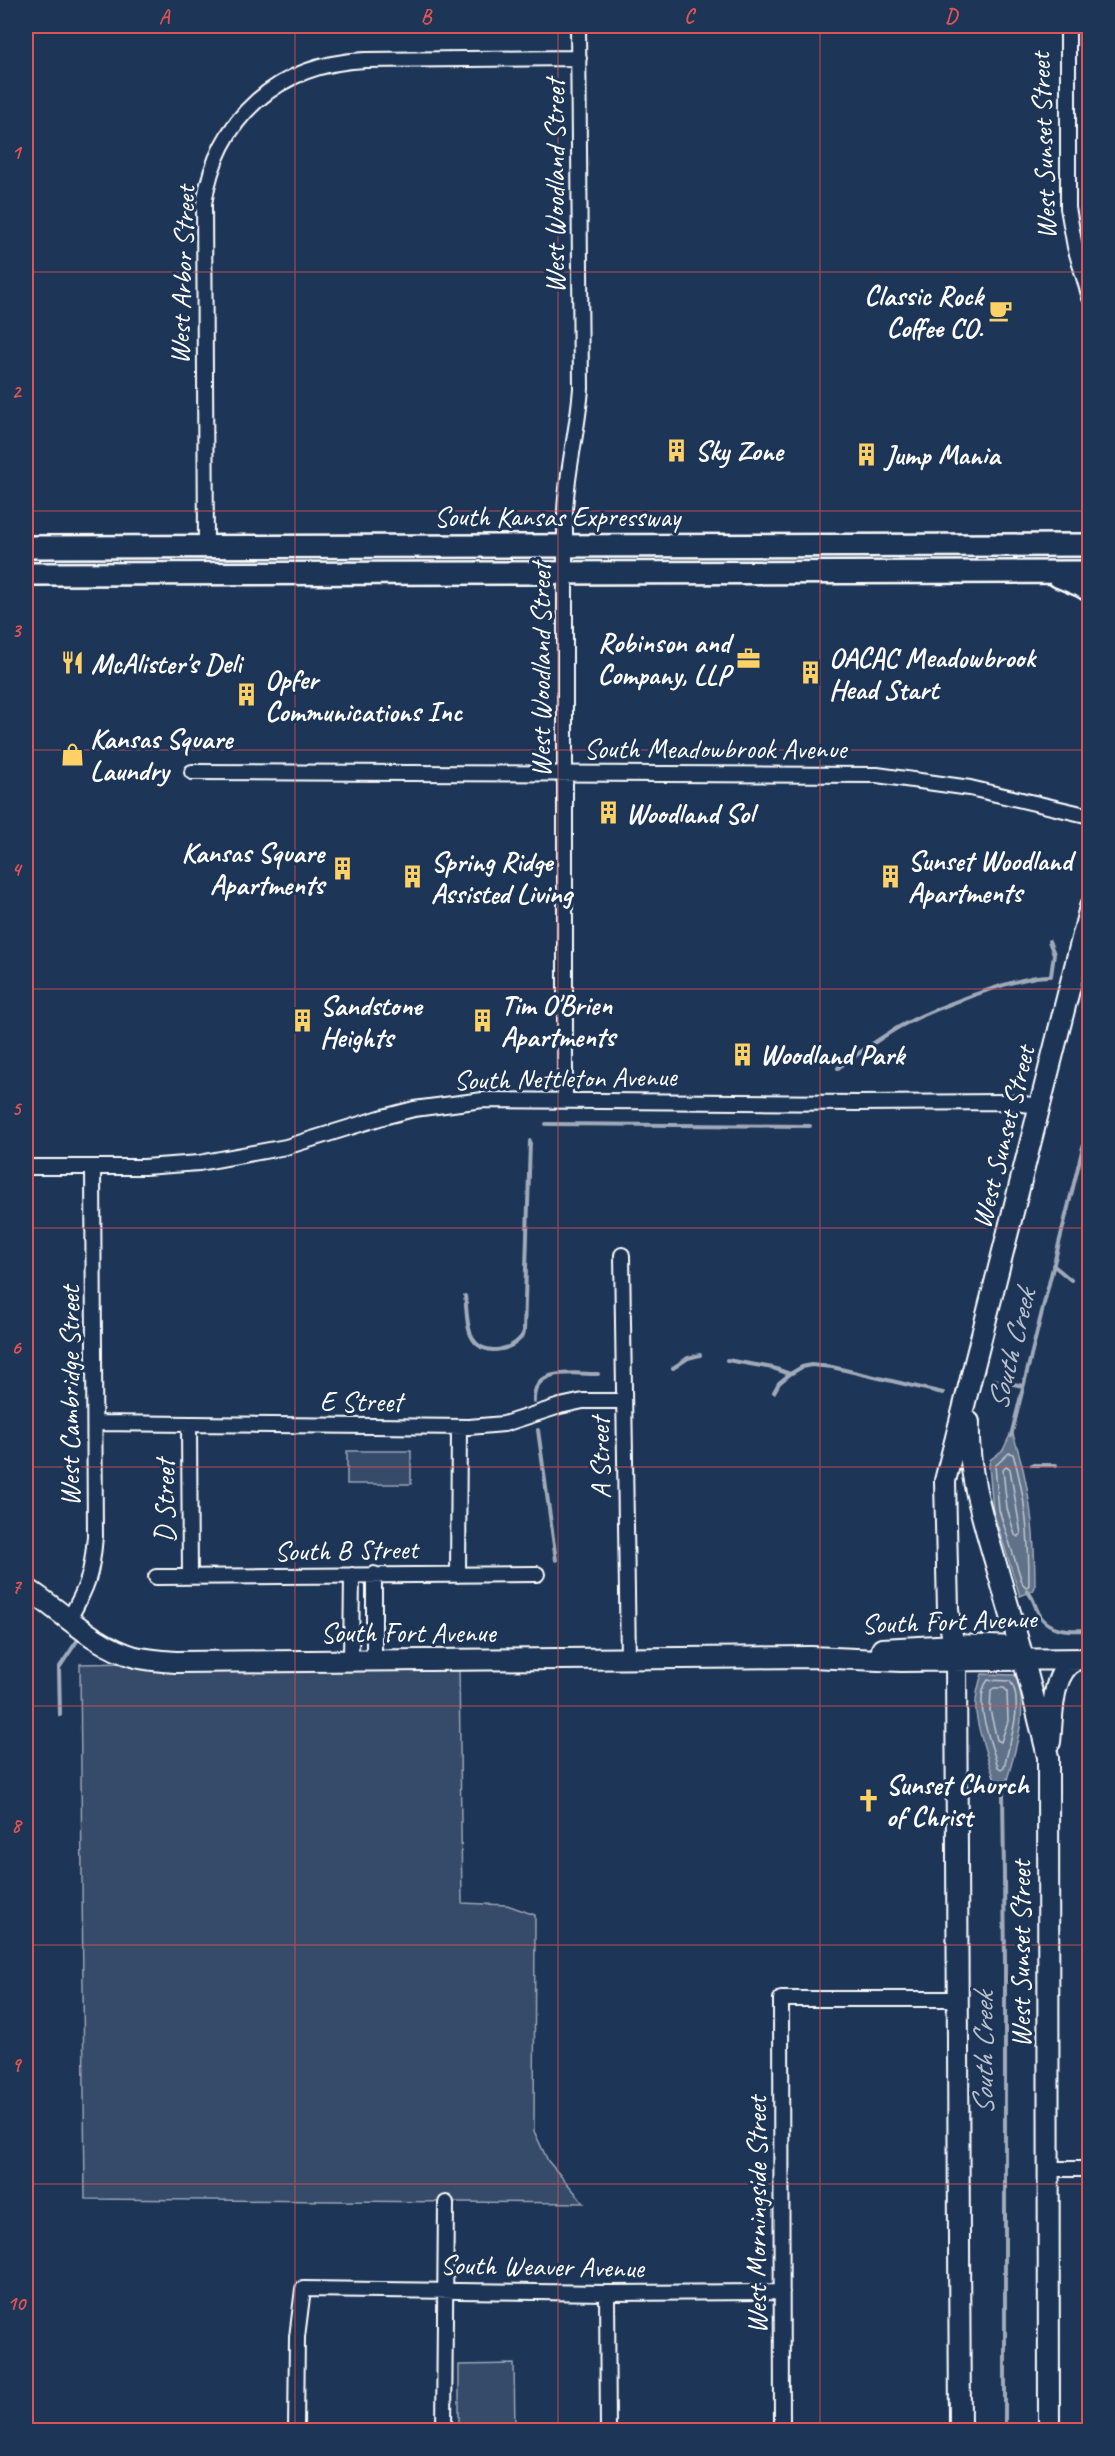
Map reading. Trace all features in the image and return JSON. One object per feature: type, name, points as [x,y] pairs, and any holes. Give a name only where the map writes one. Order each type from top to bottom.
[{"type":"main road","points":[[26,541],[52,547]]},
{"type":"main road","name":"South Kansas Expressway","points":[[26,547],[565,544],[1089,545]]},
{"type":"main road","name":"South Kansas Expressway","points":[[26,574],[565,571],[1089,572]]},
{"type":"main road","points":[[1046,572],[1089,591]]},
{"type":"main road","name":"West Sunset Street","points":[[960,2430],[956,1652],[948,1610],[945,1481],[1089,907]]},
{"type":"main road","name":"West Sunset Street","points":[[971,1381],[968,1448],[978,1498],[1022,1653],[1048,1757],[1049,2430]]},
{"type":"main road","name":"South Fort Avenue","points":[[26,1588],[115,1649],[135,1657],[156,1661],[811,1658],[901,1661],[956,1652],[1085,1656]]},
{"type":"main road","points":[[1048,1757],[1057,1685],[1064,1668],[1085,1656]]},
{"type":"street","name":"West Woodland Street","points":[[565,1100],[566,489],[577,434],[581,388],[578,26]]},
{"type":"street","name":"West Sunset Street","points":[[1068,26],[1068,208],[1074,247],[1089,298]]},
{"type":"street","name":"West Arbor Street","points":[[206,545],[204,204],[207,186],[218,153],[240,118],[252,104],[282,82],[315,68],[338,62],[579,58]]},
{"type":"street","name":"South Meadowbrook Avenue","points":[[192,772],[851,773],[888,775],[962,786],[1089,816]]},
{"type":"street","name":"South Nettleton Avenue","points":[[26,1167],[172,1166],[227,1159],[286,1147],[390,1115],[445,1104],[502,1099],[852,1103],[1006,1102],[1040,1106]]},
{"type":"street","name":"West Cambridge Street","points":[[69,1619],[88,1584],[93,1563],[93,1167]]},
{"type":"street","name":"A Street","points":[[622,1256],[628,1659]]},
{"type":"street","name":"E Street","points":[[94,1423],[459,1427],[504,1425],[582,1401],[624,1401]]},
{"type":"street","name":"D Street","points":[[189,1425],[190,1577]]},
{"type":"street","points":[[459,1427],[459,1575]]},
{"type":"street","points":[[374,1574],[374,1661]]},
{"type":"street","name":"South B Street","points":[[156,1577],[537,1574]]},
{"type":"street","points":[[351,1661],[352,1575]]},
{"type":"street","name":"West Morningside Street","points":[[782,2430],[781,2000],[959,1999]]},
{"type":"street","points":[[1049,2169],[1089,2169]]},
{"type":"street","points":[[444,2430],[446,2203]]},
{"type":"street","name":"South Weaver Avenue","points":[[296,2430],[297,2337],[303,2289],[607,2293],[782,2292]]},
{"type":"street","points":[[607,2293],[608,2430]]},
{"type":"shaded area","points":[[347,1451],[411,1451],[411,1484],[347,1484]]},
{"type":"shaded area","points":[[80,1664],[459,1667],[462,1903],[507,1905],[535,1915],[534,2131],[548,2161],[584,2203],[85,2199]]},
{"type":"shaded area","points":[[514,2364],[515,2430],[459,2430],[459,2365]]},
{"type":"water","points":[[1012,1431],[1027,1489],[1034,1547],[1035,1587],[1033,1591],[1020,1596],[993,1511],[989,1466],[990,1460],[1003,1450]]},
{"type":"water","points":[[982,1674],[1015,1675],[1020,1690],[1022,1704],[1019,1735],[1003,1795],[991,1767],[977,1720],[976,1698]]},
{"type":"waterway","points":[[838,1068],[891,1032],[931,1012],[997,987],[1037,977],[1051,976],[1054,954],[1049,941]]},
{"type":"waterway","name":"South Creek","points":[[1011,1436],[1090,1119]]},
{"type":"waterway","points":[[546,1124],[810,1126]]},
{"type":"waterway","points":[[465,1296],[469,1329],[478,1345],[492,1350],[500,1349],[508,1347],[520,1338],[524,1332],[530,1141]]},
{"type":"waterway","points":[[1053,1265],[1071,1280]]},
{"type":"waterway","points":[[673,1368],[688,1358],[700,1355]]},
{"type":"waterway","points":[[727,1360],[773,1368],[790,1374],[811,1365],[832,1367],[943,1393]]},
{"type":"waterway","points":[[534,1401],[535,1390],[547,1377],[567,1373],[598,1374]]},
{"type":"waterway","points":[[774,1392],[779,1383],[790,1374]]},
{"type":"waterway","points":[[994,1380],[1023,1386]]},
{"type":"waterway","points":[[538,1430],[556,1560]]},
{"type":"waterway","points":[[1032,1465],[1056,1465]]},
{"type":"waterway","points":[[1027,1591],[1042,1619],[1053,1627],[1090,1630]]},
{"type":"waterway","points":[[60,1715],[59,1668],[79,1638]]},
{"type":"waterway","name":"South Creek","points":[[1003,1792],[1005,2430]]},
{"type":"place","name":"Classic Rock Coffee CO.","points":[[1001,311]]},
{"type":"place","name":"Sky Zone","points":[[677,450]]},
{"type":"place","name":"Jump Mania","points":[[867,454]]},
{"type":"place","name":"Robinson and Company, LLP","points":[[748,658]]},
{"type":"place","name":"McAlister's Deli","points":[[73,663]]},
{"type":"place","name":"OACAC Meadowbrook Head Start","points":[[811,673]]},
{"type":"place","name":"Opfer Communications Inc","points":[[247,695]]},
{"type":"place","name":"Kansas Square Laundry","points":[[72,754]]},
{"type":"place","name":"Woodland Sol","points":[[608,813]]},
{"type":"place","name":"Kansas Square Apartments","points":[[342,868]]},
{"type":"place","name":"Sunset Woodland Apartments","points":[[890,876]]},
{"type":"place","name":"Spring Ridge Assisted Living","points":[[413,877]]},
{"type":"place","name":"Tim O'Brien Apartments","points":[[483,1020]]},
{"type":"place","name":"Sandstone Heights","points":[[302,1021]]},
{"type":"place","name":"Woodland Park","points":[[742,1054]]},
{"type":"place","name":"Sunset Church of Christ","points":[[868,1800]]}]
